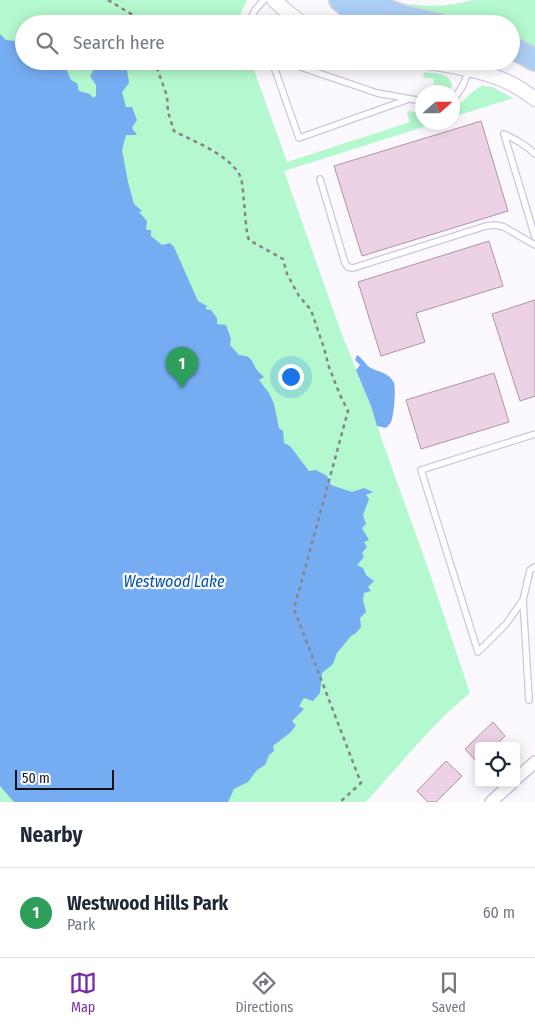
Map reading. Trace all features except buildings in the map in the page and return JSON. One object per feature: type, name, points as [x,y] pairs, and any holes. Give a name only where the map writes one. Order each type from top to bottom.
[{"type":"highway","points":[[340,0],[359,15]]},
{"type":"highway","points":[[366,0],[397,15]]},
{"type":"highway","points":[[520,52],[535,60]]},
{"type":"highway","points":[[520,60],[535,66]]},
{"type":"street","points":[[274,0],[291,15]]},
{"type":"street","points":[[472,70],[496,77],[535,99]]},
{"type":"street","points":[[520,775],[535,762]]},
{"type":"street","points":[[491,802],[508,787]]},
{"type":"lane","points":[[252,15],[264,0]]},
{"type":"lane","points":[[275,70],[299,138],[409,99]]},
{"type":"lane","points":[[309,70],[377,93],[415,100]]},
{"type":"lane","points":[[460,91],[469,70]]},
{"type":"lane","points":[[535,154],[528,147],[504,134],[535,237]]},
{"type":"lane","points":[[320,180],[345,263],[348,267],[353,268],[496,224],[535,245]]},
{"type":"lane","points":[[523,600],[506,624],[478,652],[421,470],[535,434]]},
{"type":"lane","points":[[529,700],[523,600],[530,570],[535,567]]},
{"type":"path","points":[[108,0],[133,15]]},
{"type":"path","points":[[157,70],[167,96],[168,112],[174,131],[222,156],[241,177],[247,237],[249,240],[283,259],[287,274],[299,296],[311,310],[329,368],[348,410],[294,609],[360,783],[340,802]]},
{"type":"green space","name":"Westwood Lake","points":[[0,0],[247,0],[240,15],[15,15],[15,70],[254,70],[287,162],[410,122],[407,112],[415,112],[415,130],[284,171],[341,332],[371,406],[470,693],[421,740],[366,802],[0,802]]},
{"type":"green space","points":[[473,0],[535,0],[535,53],[520,45],[520,15],[425,15],[409,11],[411,4],[457,4]]},
{"type":"green space","points":[[423,72],[446,76],[452,85],[433,85],[434,79],[422,77],[424,75]]},
{"type":"green space","points":[[482,86],[492,87],[513,98],[460,115],[460,104]]},
{"type":"water","name":"Westwood Lake","points":[[0,34],[6,40],[15,41],[15,70],[67,70],[71,80],[77,83],[79,91],[90,94],[93,98],[96,96],[96,85],[90,76],[93,70],[127,70],[129,83],[122,92],[126,107],[132,107],[137,120],[132,128],[137,135],[126,135],[122,150],[134,204],[142,211],[139,212],[147,221],[146,230],[151,230],[151,236],[162,245],[170,243],[174,247],[198,301],[207,306],[205,309],[211,310],[217,318],[217,324],[226,325],[231,339],[230,345],[239,355],[250,358],[264,377],[259,380],[269,393],[274,404],[279,428],[283,431],[284,443],[290,446],[309,471],[316,470],[327,476],[331,485],[352,492],[364,488],[373,492],[366,495],[369,499],[363,515],[366,524],[362,528],[369,540],[364,542],[367,547],[362,553],[364,557],[357,565],[363,568],[366,575],[374,581],[368,587],[371,591],[364,593],[363,600],[366,612],[360,618],[361,627],[337,653],[333,664],[322,673],[320,693],[313,701],[304,698],[299,706],[304,709],[292,721],[296,725],[291,732],[273,746],[274,751],[269,755],[265,765],[257,770],[248,782],[234,789],[228,802],[14,802],[0,786]]},
{"type":"water","points":[[357,355],[369,367],[390,377],[394,383],[393,414],[391,422],[386,428],[377,426],[356,370],[360,365],[355,360]]},
{"type":"place","name":"Westwood Hills Park","points":[[182,388]]}]
